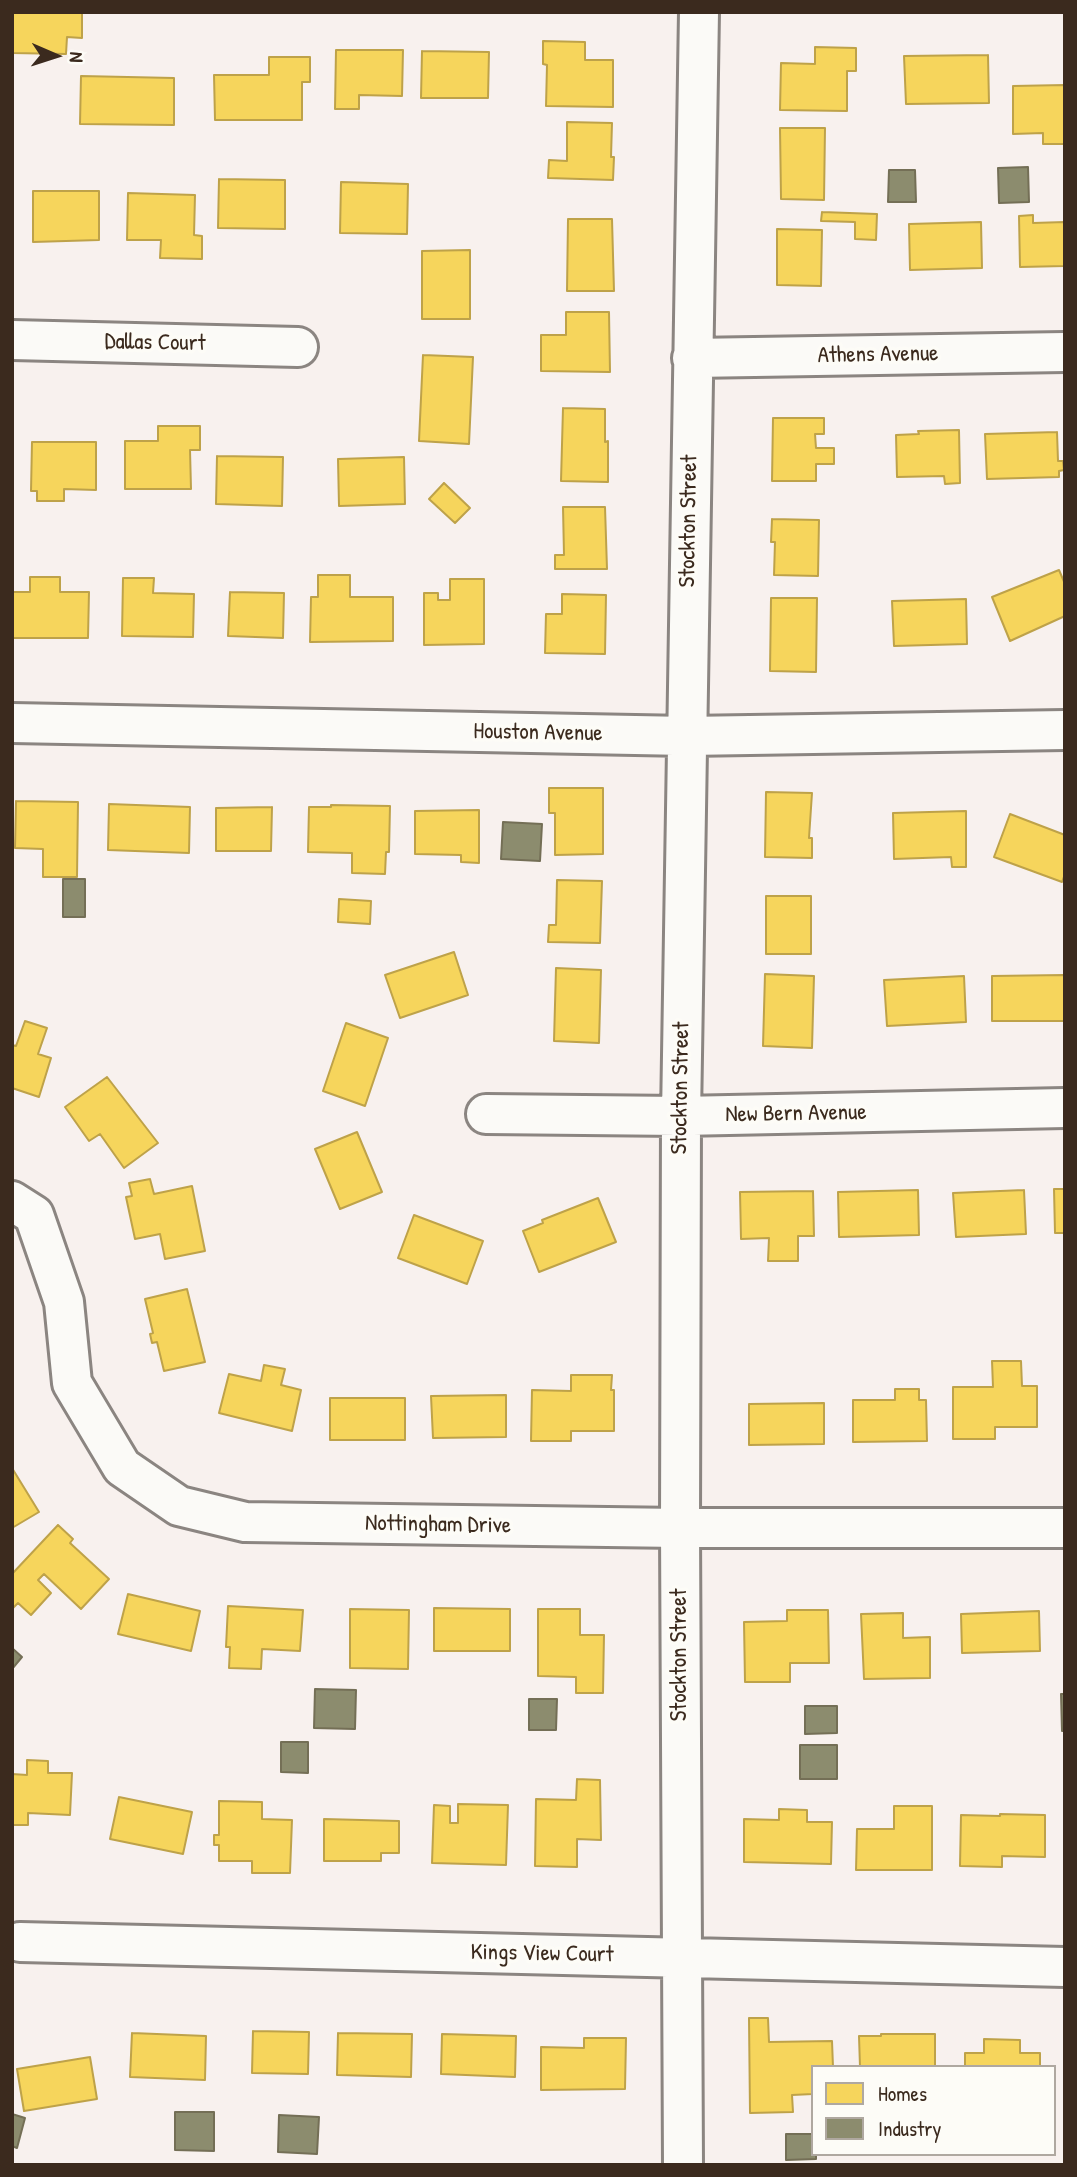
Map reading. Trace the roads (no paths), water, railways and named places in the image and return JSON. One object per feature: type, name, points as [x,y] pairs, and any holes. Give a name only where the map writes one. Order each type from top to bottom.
[{"type":"street","name":"Stockton Street","points":[[683,2165],[681,1116],[699,12]]},
{"type":"street","name":"Dallas Court","points":[[12,340],[298,347]]},
{"type":"street","name":"Athens Avenue","points":[[692,358],[1065,352]]},
{"type":"street","name":"Houston Avenue","points":[[12,723],[687,736],[1065,730]]},
{"type":"street","name":"New Bern Avenue","points":[[486,1114],[681,1116],[1065,1108]]},
{"type":"street","name":"Nottingham Drive","points":[[12,1201],[34,1215],[64,1302],[72,1383],[122,1468],[179,1506],[244,1522],[680,1528],[1065,1528]]},
{"type":"street","name":"Kings View Court","points":[[20,1942],[1065,1967]]}]
